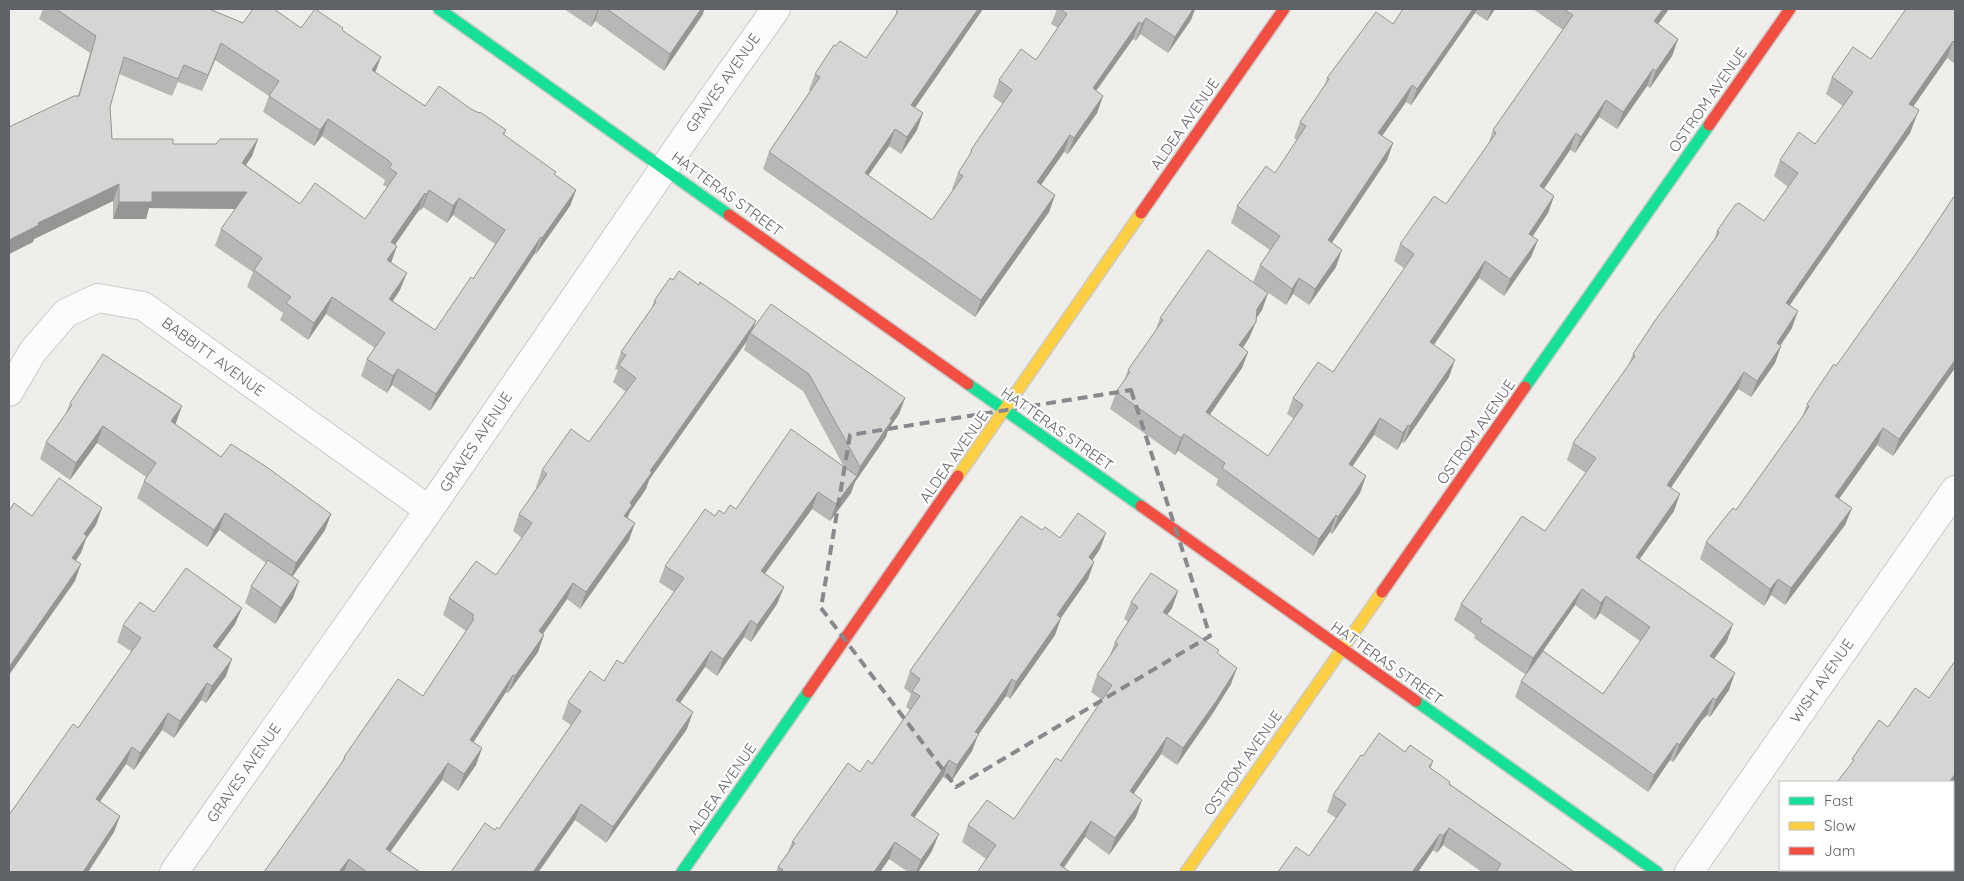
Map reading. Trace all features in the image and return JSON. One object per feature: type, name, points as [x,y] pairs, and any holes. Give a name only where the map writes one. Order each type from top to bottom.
[{"type":"street","name":"HATTERAS STREET","points":[[439,9],[1657,872]]},
{"type":"street","name":"GRAVES AVENUE","points":[[174,872],[429,510],[664,167],[776,9]]},
{"type":"street","name":"ALDEA AVENUE","points":[[682,872],[1284,9]]},
{"type":"street","name":"OSTROM AVENUE","points":[[1186,872],[1790,9]]},
{"type":"street","name":"BABBITT AVENUE","points":[[9,392],[33,351],[66,313],[98,298],[144,306],[429,510]]},
{"type":"street","name":"WISH AVENUE","points":[[1689,872],[1955,490]]},
{"type":"highlighted area","points":[[1131,390],[1210,636],[956,787],[821,608],[850,435]]},
{"type":"building","points":[[56,9],[209,9],[243,23],[253,9],[274,9],[301,28],[315,9],[381,57],[372,70],[425,106],[439,86],[471,109],[480,112],[506,130],[503,134],[556,172],[554,174],[576,190],[541,237],[436,394],[398,369],[393,376],[367,359],[385,333],[332,297],[314,323],[286,303],[291,297],[254,270],[262,258],[221,229],[247,192],[152,192],[152,202],[119,202],[119,184],[38,223],[39,225],[9,240],[9,127],[74,96],[79,96],[96,36]],"holes":[[[221,43],[279,81],[269,96],[320,130],[328,119],[392,164],[389,168],[397,173],[365,219],[315,183],[300,204],[242,163],[258,139],[220,139],[216,144],[173,144],[173,139],[112,139],[110,107],[124,57],[178,79],[184,65],[208,75]],[[429,190],[453,206],[459,198],[505,230],[473,279],[471,277],[435,330],[389,299],[407,273],[387,260],[397,246],[391,242]]]},
{"type":"building","points":[[607,9],[701,9],[670,54]]},
{"type":"building","points":[[898,9],[978,9],[911,105],[923,113],[907,137],[895,129],[865,173],[932,220],[963,176],[958,173],[971,150],[1012,90],[999,80],[1021,49],[1036,60],[1067,14],[1060,9],[1193,9],[1175,37],[1146,18],[1142,24],[1139,22],[1093,88],[1103,96],[1074,138],[1070,135],[1037,182],[1055,195],[981,300],[769,152],[820,77],[815,74],[834,45],[836,46],[840,41],[866,58],[898,12],[896,11]]},
{"type":"building","points":[[1403,9],[1473,9],[1417,89],[1412,85],[1378,133],[1393,143],[1328,240],[1342,250],[1315,289],[1299,278],[1292,289],[1260,265],[1280,236],[1237,206],[1266,166],[1275,173],[1306,126],[1300,122],[1329,79],[1327,78],[1376,12],[1393,24]]},
{"type":"building","points":[[1563,9],[1663,9],[1654,21],[1678,39],[1656,71],[1653,69],[1623,112],[1606,100],[1581,137],[1576,133],[1540,186],[1554,196],[1529,234],[1538,240],[1510,279],[1485,261],[1430,342],[1455,360],[1410,426],[1408,425],[1403,433],[1380,418],[1349,464],[1366,476],[1338,517],[1336,515],[1319,539],[1222,468],[1225,463],[1184,434],[1181,438],[1116,392],[1130,372],[1128,370],[1163,320],[1160,318],[1208,250],[1268,293],[1257,309],[1256,322],[1239,345],[1248,352],[1206,412],[1268,456],[1303,405],[1293,398],[1318,362],[1333,372],[1414,254],[1400,244],[1434,196],[1446,204],[1496,133],[1493,130],[1573,15]]},
{"type":"building","points":[[1906,9],[1955,9],[1955,43],[1953,41],[1909,104],[1919,110],[1916,116],[1786,303],[1798,311],[1777,343],[1781,346],[1757,381],[1744,372],[1667,485],[1680,494],[1636,557],[1733,624],[1710,656],[1735,673],[1716,700],[1713,698],[1708,704],[1679,745],[1677,743],[1654,775],[1521,681],[1543,651],[1603,694],[1650,627],[1606,596],[1601,603],[1582,589],[1533,658],[1480,622],[1482,619],[1461,604],[1522,516],[1545,531],[1596,458],[1573,443],[1635,356],[1633,354],[1654,322],[1717,236],[1719,232],[1717,231],[1735,205],[1739,203],[1764,221],[1798,173],[1780,160],[1799,132],[1815,144],[1853,92],[1832,77],[1853,47],[1871,59]]},
{"type":"building","points":[[1955,195],[1955,360],[1899,439],[1883,428],[1835,496],[1852,508],[1791,588],[1778,579],[1770,589],[1706,542],[1733,508],[1736,510],[1803,416],[1809,406],[1807,404],[1834,364],[1836,366]]},
{"type":"building","points":[[679,271],[699,285],[700,282],[756,321],[650,471],[652,472],[630,503],[632,505],[624,516],[635,523],[586,592],[573,583],[539,631],[544,635],[515,676],[513,675],[470,740],[482,748],[464,774],[448,763],[386,849],[420,872],[367,872],[349,859],[339,872],[264,872],[345,758],[398,679],[423,696],[474,619],[472,618],[474,615],[449,598],[476,561],[496,575],[532,523],[519,514],[547,474],[542,470],[571,429],[589,442],[636,378],[619,365],[626,355],[621,352],[656,302],[654,301],[670,278],[673,280]]},
{"type":"building","points":[[771,304],[905,398],[860,467],[809,374],[750,333]]},
{"type":"building","points":[[103,354],[182,406],[171,421],[221,457],[231,444],[268,468],[331,514],[296,563],[225,513],[214,530],[144,481],[156,463],[103,426],[76,463],[46,442],[72,405],[70,403]]},
{"type":"building","points":[[791,429],[857,476],[836,504],[818,492],[761,571],[784,587],[757,625],[751,620],[723,659],[711,651],[676,700],[693,712],[613,827],[581,804],[533,872],[451,872],[485,823],[495,830],[497,827],[499,829],[581,711],[568,702],[590,671],[604,681],[617,660],[623,664],[684,578],[665,566],[705,509],[715,516],[719,510],[724,514],[730,505],[736,509]]},
{"type":"building","points":[[59,478],[102,508],[84,534],[87,536],[72,558],[81,564],[9,667],[9,511],[14,503],[32,516]]},
{"type":"building","points":[[1078,513],[1106,533],[1089,557],[1094,562],[1057,615],[1061,618],[1016,682],[1012,679],[975,732],[979,734],[957,765],[949,760],[911,815],[939,834],[921,860],[895,842],[874,872],[781,872],[783,870],[778,867],[795,843],[792,842],[848,763],[860,772],[868,760],[872,764],[920,696],[912,691],[920,679],[910,671],[1021,516],[1042,530],[1045,527],[1060,538]]},
{"type":"building","points":[[268,560],[299,581],[281,608],[251,586]]},
{"type":"building","points":[[186,568],[242,608],[213,646],[232,659],[212,686],[207,683],[180,721],[168,713],[140,753],[132,747],[96,799],[120,816],[83,872],[9,872],[9,815],[73,724],[78,728],[141,638],[123,625],[140,602],[154,612]]},
{"type":"building","points":[[1151,573],[1178,591],[1163,612],[1219,650],[1217,653],[1237,668],[1183,748],[1167,737],[1130,791],[1142,800],[1115,838],[1091,821],[1060,865],[1070,872],[978,871],[996,845],[968,825],[987,800],[1014,819],[1056,758],[1061,761],[1112,685],[1097,675],[1118,644],[1115,642],[1138,607],[1131,602]]},
{"type":"building","points":[[1955,661],[1955,774],[1950,781],[1838,781],[1854,760],[1852,759],[1879,720],[1888,727],[1915,688],[1929,698]]},
{"type":"building","points":[[1379,733],[1405,752],[1410,745],[1433,761],[1429,767],[1450,782],[1449,784],[1574,872],[1496,872],[1501,864],[1449,828],[1443,836],[1440,834],[1412,872],[1278,872],[1296,847],[1309,856],[1346,804],[1333,795]]},
{"type":"building","points":[[1833,871],[1885,871],[1884,872]]},
{"type":"traffic: fast","points":[[439,9],[729,215]]},
{"type":"traffic: fast","points":[[1525,387],[1709,125]]},
{"type":"traffic: fast","points":[[968,384],[1141,506]]},
{"type":"traffic: fast","points":[[682,872],[808,692]]},
{"type":"traffic: fast","points":[[1416,701],[1657,872]]},
{"type":"traffic: slow","points":[[958,476],[1141,213]]},
{"type":"traffic: slow","points":[[1186,872],[1382,592]]},
{"type":"traffic: jam","points":[[1141,213],[1284,9]]},
{"type":"traffic: jam","points":[[1709,125],[1790,9]]},
{"type":"traffic: jam","points":[[729,215],[968,384]]},
{"type":"traffic: jam","points":[[1382,592],[1525,387]]},
{"type":"traffic: jam","points":[[808,692],[958,476]]},
{"type":"traffic: jam","points":[[1141,506],[1416,701]]}]
